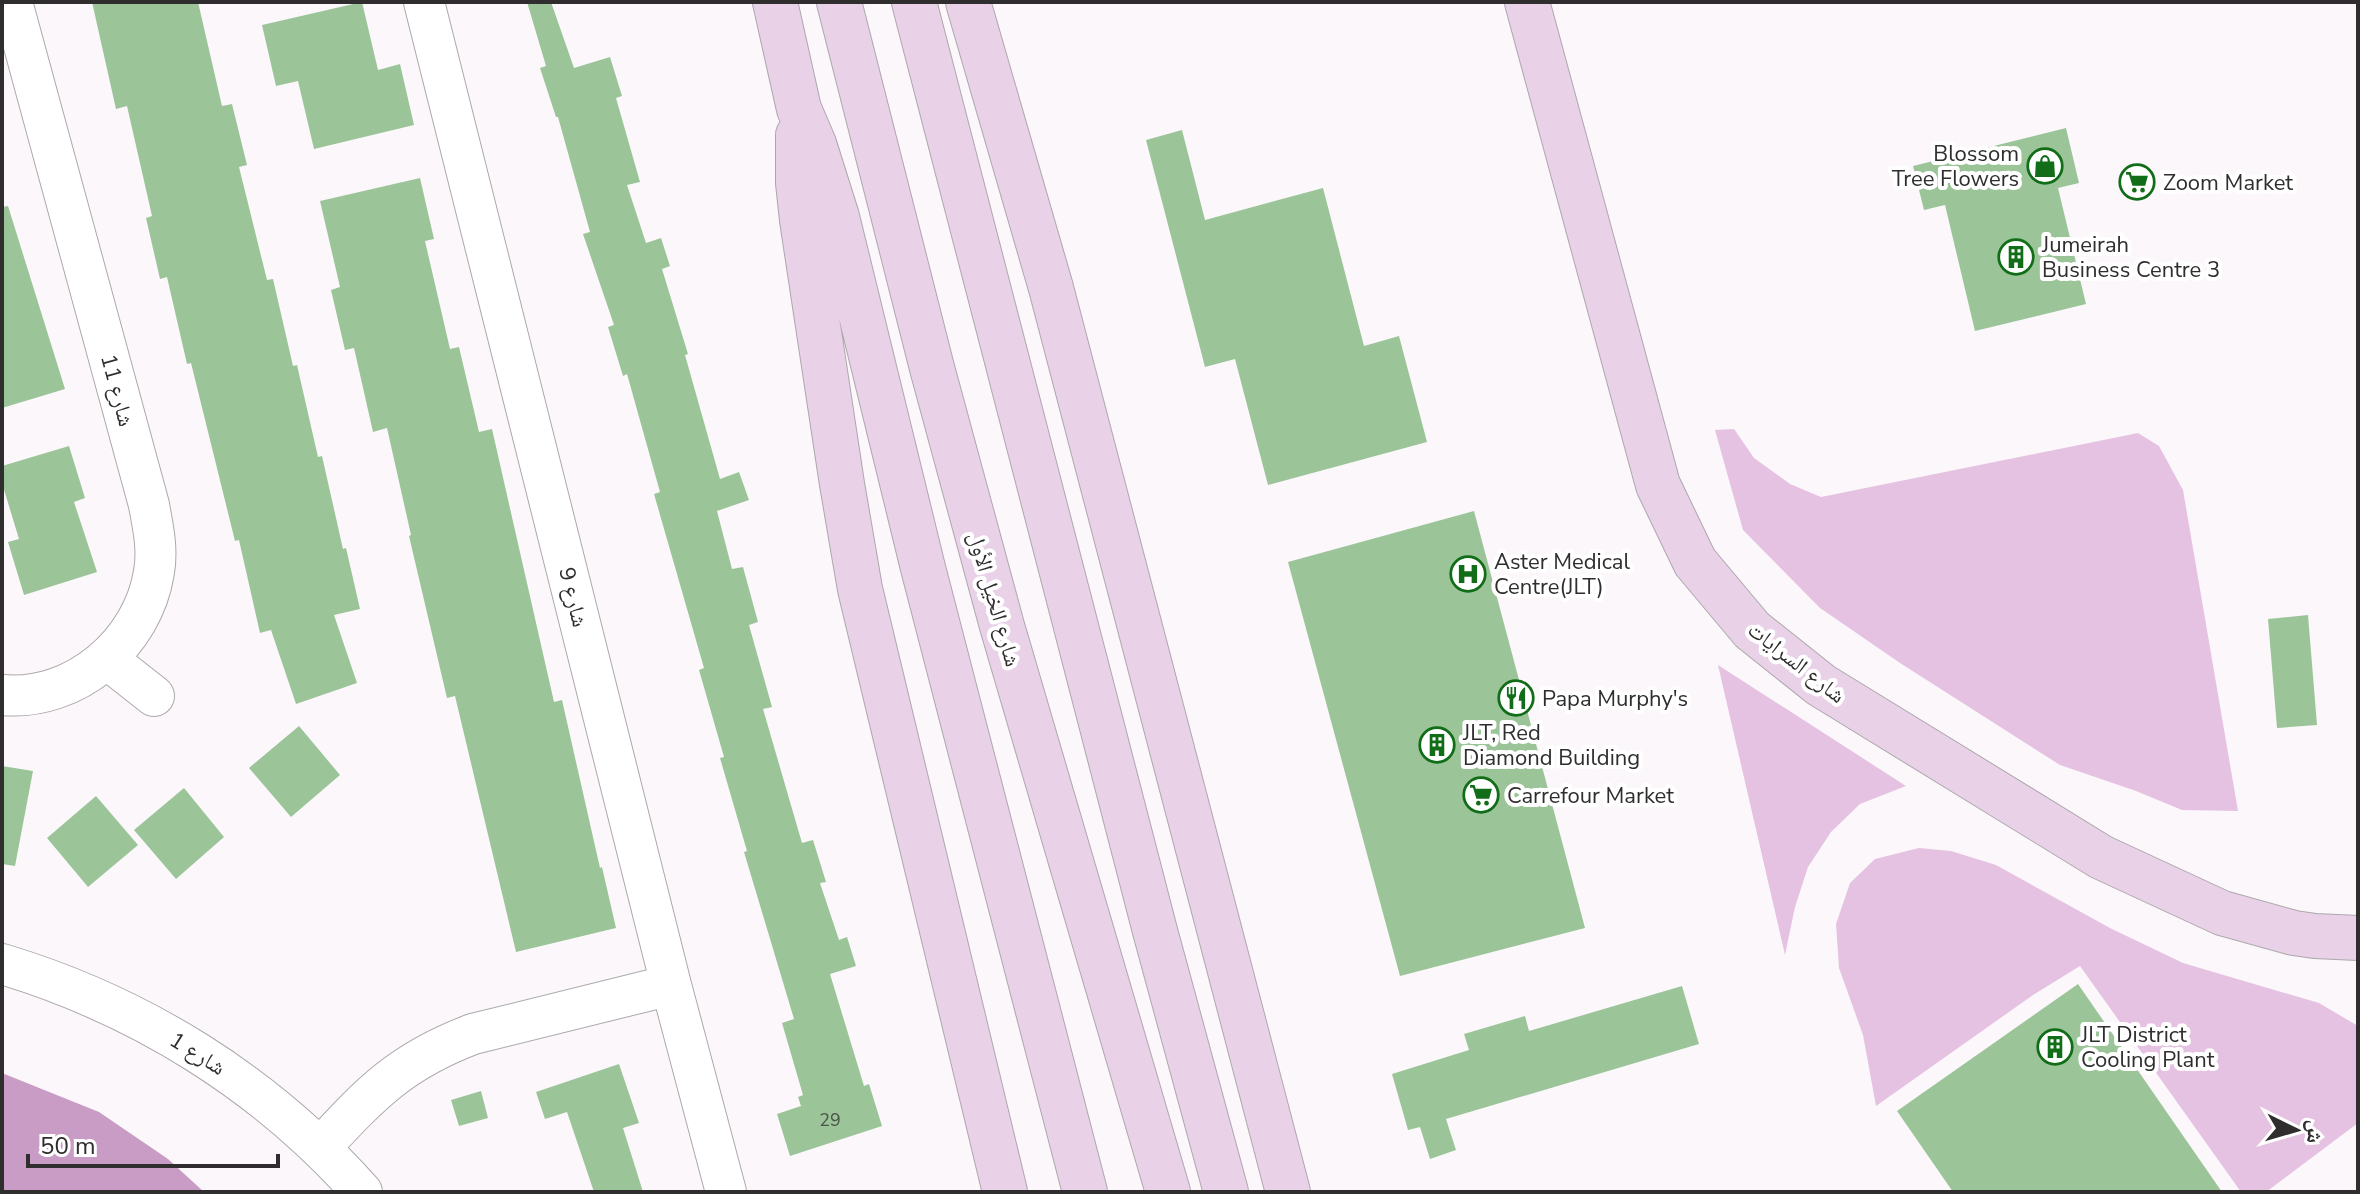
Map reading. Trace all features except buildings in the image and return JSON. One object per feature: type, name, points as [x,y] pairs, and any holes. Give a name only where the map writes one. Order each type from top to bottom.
[{"type":"main road","points":[[775,2],[799,109],[827,180],[837,217],[923,568],[1085,1192]]},
{"type":"main road","name":"شارع الخيل الأول","points":[[839,2],[932,368],[1002,626],[1168,1192]]},
{"type":"main road","points":[[914,2],[1226,1192]]},
{"type":"main road","points":[[968,2],[1051,288],[1288,1192]]},
{"type":"main road","name":"شارع السرايات","points":[[1527,2],[1658,485],[1695,562],[1752,630],[1821,685],[2101,857],[2222,913],[2294,933],[2358,938]]},
{"type":"main road","points":[[799,109],[798,183],[802,220],[860,589],[1005,1192]]},
{"type":"street","name":"شارع 11","points":[[2,695],[47,691],[79,679],[107,659],[129,634],[145,604],[154,572],[155,538],[145,490],[12,2]]},
{"type":"street","name":"شارع 9","points":[[424,2],[726,1192]]},
{"type":"street","points":[[107,659],[154,696]]},
{"type":"street","name":"شارع 1","points":[[2,964],[74,988],[151,1024],[189,1046],[259,1095],[320,1148],[362,1192]]},
{"type":"street","points":[[320,1148],[387,1081],[443,1045],[473,1034],[671,985]]},
{"type":"shaded area","points":[[1734,429],[1754,458],[1790,484],[1821,497],[2138,433],[2159,446],[2183,490],[2238,811],[2182,810],[2060,765],[1820,608],[1743,530],[1715,430]]},
{"type":"shaded area","points":[[1718,665],[1906,786],[1860,804],[1831,832],[1808,867],[1795,907],[1785,955]]},
{"type":"shaded area","points":[[1919,848],[1951,851],[1996,865],[2110,928],[2183,963],[2319,1003],[2358,1026],[2358,1123],[2266,1192],[2241,1192],[2080,966],[2033,995],[1876,1106],[1863,1035],[1839,968],[1836,924],[1850,883],[1875,859]]},
{"type":"shaded area","points":[[2,1073],[99,1112],[168,1159],[204,1192],[2,1192]]},
{"type":"place","name":"Blossom Tree Flowers","points":[[2045,166]]},
{"type":"place","name":"Zoom Market","points":[[2137,182]]},
{"type":"place","name":"Jumeirah Business Centre 3","points":[[2016,257]]},
{"type":"place","name":"Aster Medical Centre(JLT)","points":[[1468,574]]},
{"type":"place","name":"Papa Murphy's","points":[[1516,698]]},
{"type":"place","name":"JLT, Red Diamond Building","points":[[1437,745]]},
{"type":"place","name":"Carrefour Market","points":[[1481,795]]},
{"type":"place","name":"JLT District Cooling Plant","points":[[2055,1047]]}]
